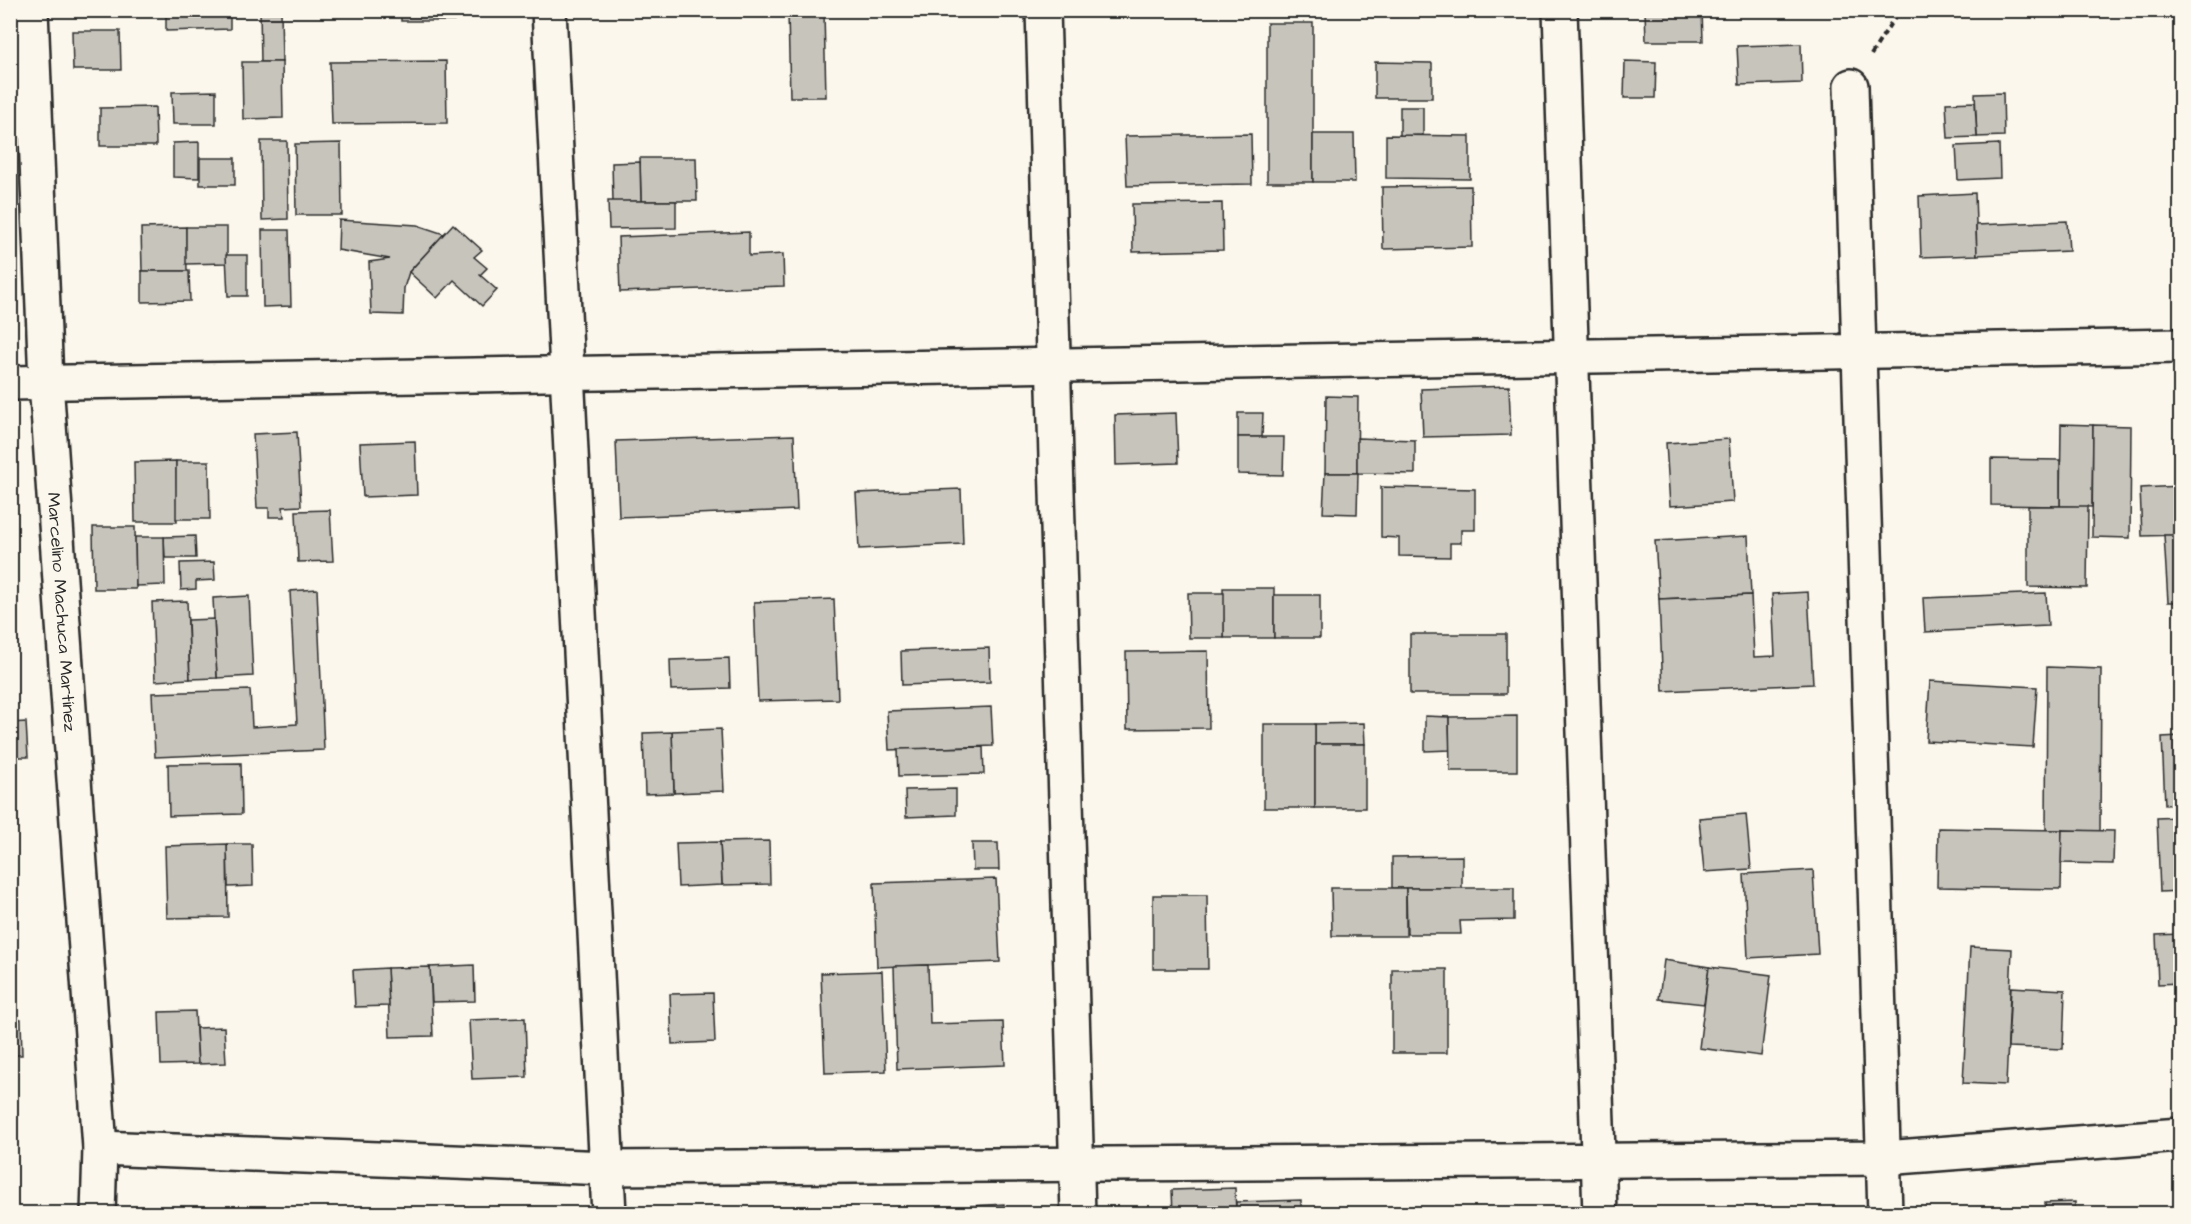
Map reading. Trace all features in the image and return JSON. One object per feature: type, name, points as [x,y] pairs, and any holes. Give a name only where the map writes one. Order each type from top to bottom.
[{"type":"street","name":"Marcelino Machuca Martínez","points":[[31,10],[46,382],[100,1148],[98,1214]]},
{"type":"street","points":[[549,10],[609,1214]]},
{"type":"street","points":[[1043,10],[1078,1214]]},
{"type":"street","points":[[1560,10],[1600,1214]]},
{"type":"street","points":[[1851,86],[1885,1214]]},
{"type":"street","points":[[10,383],[2181,346]]},
{"type":"street","points":[[100,1148],[607,1168],[1885,1158],[2181,1135]]},
{"type":"path","points":[[1851,86],[1899,10]]},
{"type":"building","points":[[166,10],[230,10],[230,29],[166,31]]},
{"type":"building","points":[[260,10],[281,10],[282,62],[261,62]]},
{"type":"building","points":[[379,10],[401,10],[401,14],[379,15]]},
{"type":"building","points":[[401,10],[454,10],[454,21],[401,21]]},
{"type":"building","points":[[1158,10],[1207,10],[1207,13],[1158,14]]},
{"type":"building","points":[[1388,10],[1498,10],[1499,13],[1388,17]]},
{"type":"building","points":[[1645,10],[1702,10],[1703,41],[1646,41]]},
{"type":"building","points":[[788,13],[824,13],[826,97],[790,97]]},
{"type":"building","points":[[1267,23],[1313,23],[1313,182],[1267,182]]},
{"type":"building","points":[[72,31],[120,31],[121,70],[73,70]]},
{"type":"building","points":[[1801,44],[1802,83],[1739,85],[1737,46]]},
{"type":"building","points":[[446,61],[447,123],[332,124],[330,62]]},
{"type":"building","points":[[1625,61],[1656,62],[1655,98],[1624,98]]},
{"type":"building","points":[[242,62],[282,62],[283,118],[243,119]]},
{"type":"building","points":[[1375,62],[1432,63],[1432,98],[1375,98]]},
{"type":"building","points":[[216,91],[216,124],[173,124],[172,92]]},
{"type":"building","points":[[2003,93],[2004,136],[1977,137],[1975,94]]},
{"type":"building","points":[[1975,102],[1977,137],[1948,138],[1946,103]]},
{"type":"building","points":[[155,107],[156,146],[100,146],[100,108]]},
{"type":"building","points":[[1400,107],[1423,107],[1423,135],[1400,136]]},
{"type":"building","points":[[1251,134],[1252,184],[1127,186],[1125,136]]},
{"type":"building","points":[[1313,134],[1354,134],[1355,182],[1313,182]]},
{"type":"building","points":[[1386,135],[1470,136],[1470,179],[1386,178]]},
{"type":"building","points":[[261,141],[287,141],[288,219],[262,220]]},
{"type":"building","points":[[199,142],[199,178],[173,177],[173,143]]},
{"type":"building","points":[[341,143],[342,215],[296,215],[295,144]]},
{"type":"building","points":[[1999,144],[2000,178],[1958,180],[1956,146]]},
{"type":"building","points":[[200,158],[235,158],[235,185],[200,185]]},
{"type":"building","points":[[640,158],[696,158],[697,201],[641,201]]},
{"type":"building","points":[[640,162],[641,201],[613,202],[612,163]]},
{"type":"building","points":[[1471,186],[1472,247],[1383,249],[1382,187]]},
{"type":"building","points":[[1975,193],[1977,255],[1921,257],[1919,196]]},
{"type":"building","points":[[608,201],[676,201],[676,228],[609,229]]},
{"type":"building","points":[[1222,203],[1223,250],[1133,252],[1132,204]]},
{"type":"building","points":[[339,220],[417,225],[444,234],[409,272],[404,288],[403,315],[371,314],[369,262],[390,259],[338,250]]},
{"type":"building","points":[[2067,221],[2069,251],[1977,255],[1976,225]]},
{"type":"building","points":[[453,224],[482,250],[474,257],[487,268],[480,275],[497,290],[482,306],[454,280],[437,298],[409,272]]},
{"type":"building","points":[[186,227],[187,271],[142,271],[141,228]]},
{"type":"building","points":[[186,227],[227,227],[227,263],[186,264]]},
{"type":"building","points":[[262,230],[289,230],[291,306],[263,307]]},
{"type":"building","points":[[749,232],[749,256],[783,254],[784,286],[620,292],[618,237]]},
{"type":"building","points":[[226,255],[247,255],[247,296],[228,296]]},
{"type":"building","points":[[142,271],[189,271],[190,301],[142,302]]},
{"type":"building","points":[[1509,386],[1511,435],[1423,437],[1421,389]]},
{"type":"building","points":[[1326,396],[1358,397],[1357,473],[1325,473]]},
{"type":"building","points":[[1176,413],[1178,463],[1116,465],[1115,415]]},
{"type":"building","points":[[1238,413],[1263,413],[1262,437],[1238,437]]},
{"type":"building","points":[[2061,424],[2093,425],[2092,507],[2060,506]]},
{"type":"building","points":[[2093,425],[2131,426],[2130,538],[2092,537]]},
{"type":"building","points":[[297,432],[301,506],[283,507],[284,517],[269,517],[269,508],[257,508],[253,434]]},
{"type":"building","points":[[794,435],[797,510],[619,517],[616,441]]},
{"type":"building","points":[[1238,437],[1284,437],[1283,475],[1238,474]]},
{"type":"building","points":[[1357,438],[1415,440],[1415,474],[1357,473]]},
{"type":"building","points":[[1729,439],[1733,502],[1670,506],[1666,443]]},
{"type":"building","points":[[415,441],[417,495],[363,497],[360,443]]},
{"type":"building","points":[[1991,459],[2060,460],[2060,506],[1991,505]]},
{"type":"building","points":[[176,461],[177,522],[135,522],[134,462]]},
{"type":"building","points":[[176,461],[209,461],[210,519],[176,519]]},
{"type":"building","points":[[1325,473],[1358,473],[1357,514],[1323,513]]},
{"type":"building","points":[[2180,486],[2180,535],[2142,536],[2140,488]]},
{"type":"building","points":[[1381,487],[1475,489],[1475,530],[1461,530],[1461,543],[1450,543],[1450,557],[1399,556],[1399,538],[1381,537]]},
{"type":"building","points":[[961,489],[963,544],[859,549],[856,493]]},
{"type":"building","points":[[2028,506],[2088,506],[2087,588],[2028,587]]},
{"type":"building","points":[[330,510],[333,561],[298,562],[296,511]]},
{"type":"building","points":[[93,527],[135,527],[136,589],[94,589]]},
{"type":"building","points":[[2164,535],[2180,535],[2180,602],[2168,602]]},
{"type":"building","points":[[195,536],[196,558],[165,558],[164,537]]},
{"type":"building","points":[[1748,536],[1751,595],[1659,599],[1655,541]]},
{"type":"building","points":[[135,537],[164,537],[165,585],[136,586]]},
{"type":"building","points":[[214,562],[215,580],[196,581],[196,589],[181,590],[180,563]]},
{"type":"building","points":[[1223,588],[1274,588],[1274,638],[1224,638]]},
{"type":"building","points":[[317,589],[324,750],[155,757],[152,693],[250,690],[252,727],[297,724],[290,591]]},
{"type":"building","points":[[1808,592],[1813,684],[1663,691],[1659,599],[1751,595],[1754,657],[1775,656],[1772,594]]},
{"type":"building","points":[[1188,593],[1224,593],[1224,638],[1189,638]]},
{"type":"building","points":[[2046,593],[2048,626],[1925,632],[1923,598]]},
{"type":"building","points":[[1274,595],[1320,595],[1320,638],[1274,638]]},
{"type":"building","points":[[249,596],[253,676],[217,678],[213,598]]},
{"type":"building","points":[[834,599],[838,699],[758,701],[754,602]]},
{"type":"building","points":[[187,601],[190,679],[155,681],[152,602]]},
{"type":"building","points":[[214,619],[217,678],[190,679],[188,620]]},
{"type":"building","points":[[1410,634],[1506,634],[1506,694],[1410,694]]},
{"type":"building","points":[[989,648],[990,682],[902,685],[901,651]]},
{"type":"building","points":[[1208,651],[1209,728],[1127,729],[1126,652]]},
{"type":"building","points":[[729,658],[730,688],[671,690],[670,660]]},
{"type":"building","points":[[2047,667],[2101,669],[2100,831],[2046,830]]},
{"type":"building","points":[[1930,681],[2037,687],[2033,747],[1926,741]]},
{"type":"building","points":[[991,707],[993,746],[889,750],[887,711]]},
{"type":"building","points":[[1425,716],[1449,717],[1450,750],[1425,751]]},
{"type":"building","points":[[1517,716],[1517,771],[1450,771],[1449,717]]},
{"type":"building","points":[[26,722],[28,757],[10,757],[10,723]]},
{"type":"building","points":[[1364,723],[1365,744],[1315,744],[1315,724]]},
{"type":"building","points":[[1264,724],[1315,724],[1315,808],[1264,808]]},
{"type":"building","points":[[721,729],[724,791],[674,793],[672,731]]},
{"type":"building","points":[[672,732],[674,793],[645,794],[643,733]]},
{"type":"building","points":[[2180,736],[2180,804],[2165,805],[2162,737]]},
{"type":"building","points":[[1315,744],[1365,744],[1365,808],[1315,808]]},
{"type":"building","points":[[983,747],[984,774],[899,776],[898,749]]},
{"type":"building","points":[[241,763],[242,814],[169,816],[168,764]]},
{"type":"building","points":[[956,789],[956,815],[906,817],[905,790]]},
{"type":"building","points":[[1746,814],[1751,869],[1704,872],[1699,818]]},
{"type":"building","points":[[2180,817],[2180,891],[2160,892],[2157,818]]},
{"type":"building","points":[[1938,828],[2062,830],[2061,889],[1937,887]]},
{"type":"building","points":[[2062,830],[2114,831],[2113,864],[2061,863]]},
{"type":"building","points":[[769,841],[770,884],[722,885],[720,842]]},
{"type":"building","points":[[720,842],[722,885],[678,887],[676,843]]},
{"type":"building","points":[[972,843],[998,843],[999,870],[973,870]]},
{"type":"building","points":[[227,844],[252,844],[253,886],[228,887]]},
{"type":"building","points":[[227,844],[228,917],[167,918],[165,846]]},
{"type":"building","points":[[1462,856],[1462,888],[1392,888],[1392,857]]},
{"type":"building","points":[[1813,870],[1818,954],[1748,958],[1744,874]]},
{"type":"building","points":[[996,879],[1000,962],[877,967],[874,883]]},
{"type":"building","points":[[1331,888],[1406,888],[1406,936],[1332,936]]},
{"type":"building","points":[[1406,888],[1514,888],[1514,920],[1460,921],[1461,934],[1407,934]]},
{"type":"building","points":[[1153,895],[1207,895],[1208,969],[1153,969]]},
{"type":"building","points":[[2180,934],[2180,983],[2158,984],[2156,935]]},
{"type":"building","points":[[1970,947],[2012,949],[2006,1085],[1963,1083]]},
{"type":"building","points":[[1664,960],[1709,967],[1704,1004],[1659,999]]},
{"type":"building","points":[[474,965],[475,1001],[432,1002],[430,967]]},
{"type":"building","points":[[928,965],[930,1024],[1003,1022],[1005,1065],[897,1069],[894,966]]},
{"type":"building","points":[[430,967],[433,1036],[390,1037],[387,968]]},
{"type":"building","points":[[1709,967],[1771,975],[1761,1056],[1699,1048]]},
{"type":"building","points":[[387,968],[389,1006],[355,1007],[353,970]]},
{"type":"building","points":[[1392,969],[1447,969],[1447,1053],[1392,1053]]},
{"type":"building","points":[[882,971],[886,1071],[825,1073],[821,973]]},
{"type":"building","points":[[2011,987],[2065,990],[2063,1049],[2008,1047]]},
{"type":"building","points":[[713,993],[715,1042],[672,1044],[670,994]]},
{"type":"building","points":[[195,1011],[198,1064],[161,1065],[159,1012]]},
{"type":"building","points":[[525,1018],[527,1077],[472,1079],[469,1020]]},
{"type":"building","points":[[10,1019],[21,1019],[22,1055],[10,1055]]},
{"type":"building","points":[[224,1027],[226,1063],[198,1064],[196,1028]]},
{"type":"building","points":[[1235,1188],[1236,1214],[1173,1214],[1172,1190]]},
{"type":"building","points":[[1301,1200],[1301,1214],[1236,1214],[1236,1202]]},
{"type":"building","points":[[2075,1202],[2075,1214],[2046,1214],[2045,1203]]},
{"type":"building","points":[[1004,1204],[1004,1214],[936,1214],[936,1208]]},
{"type":"building","points":[[936,1208],[936,1214],[889,1214],[889,1210]]}]
